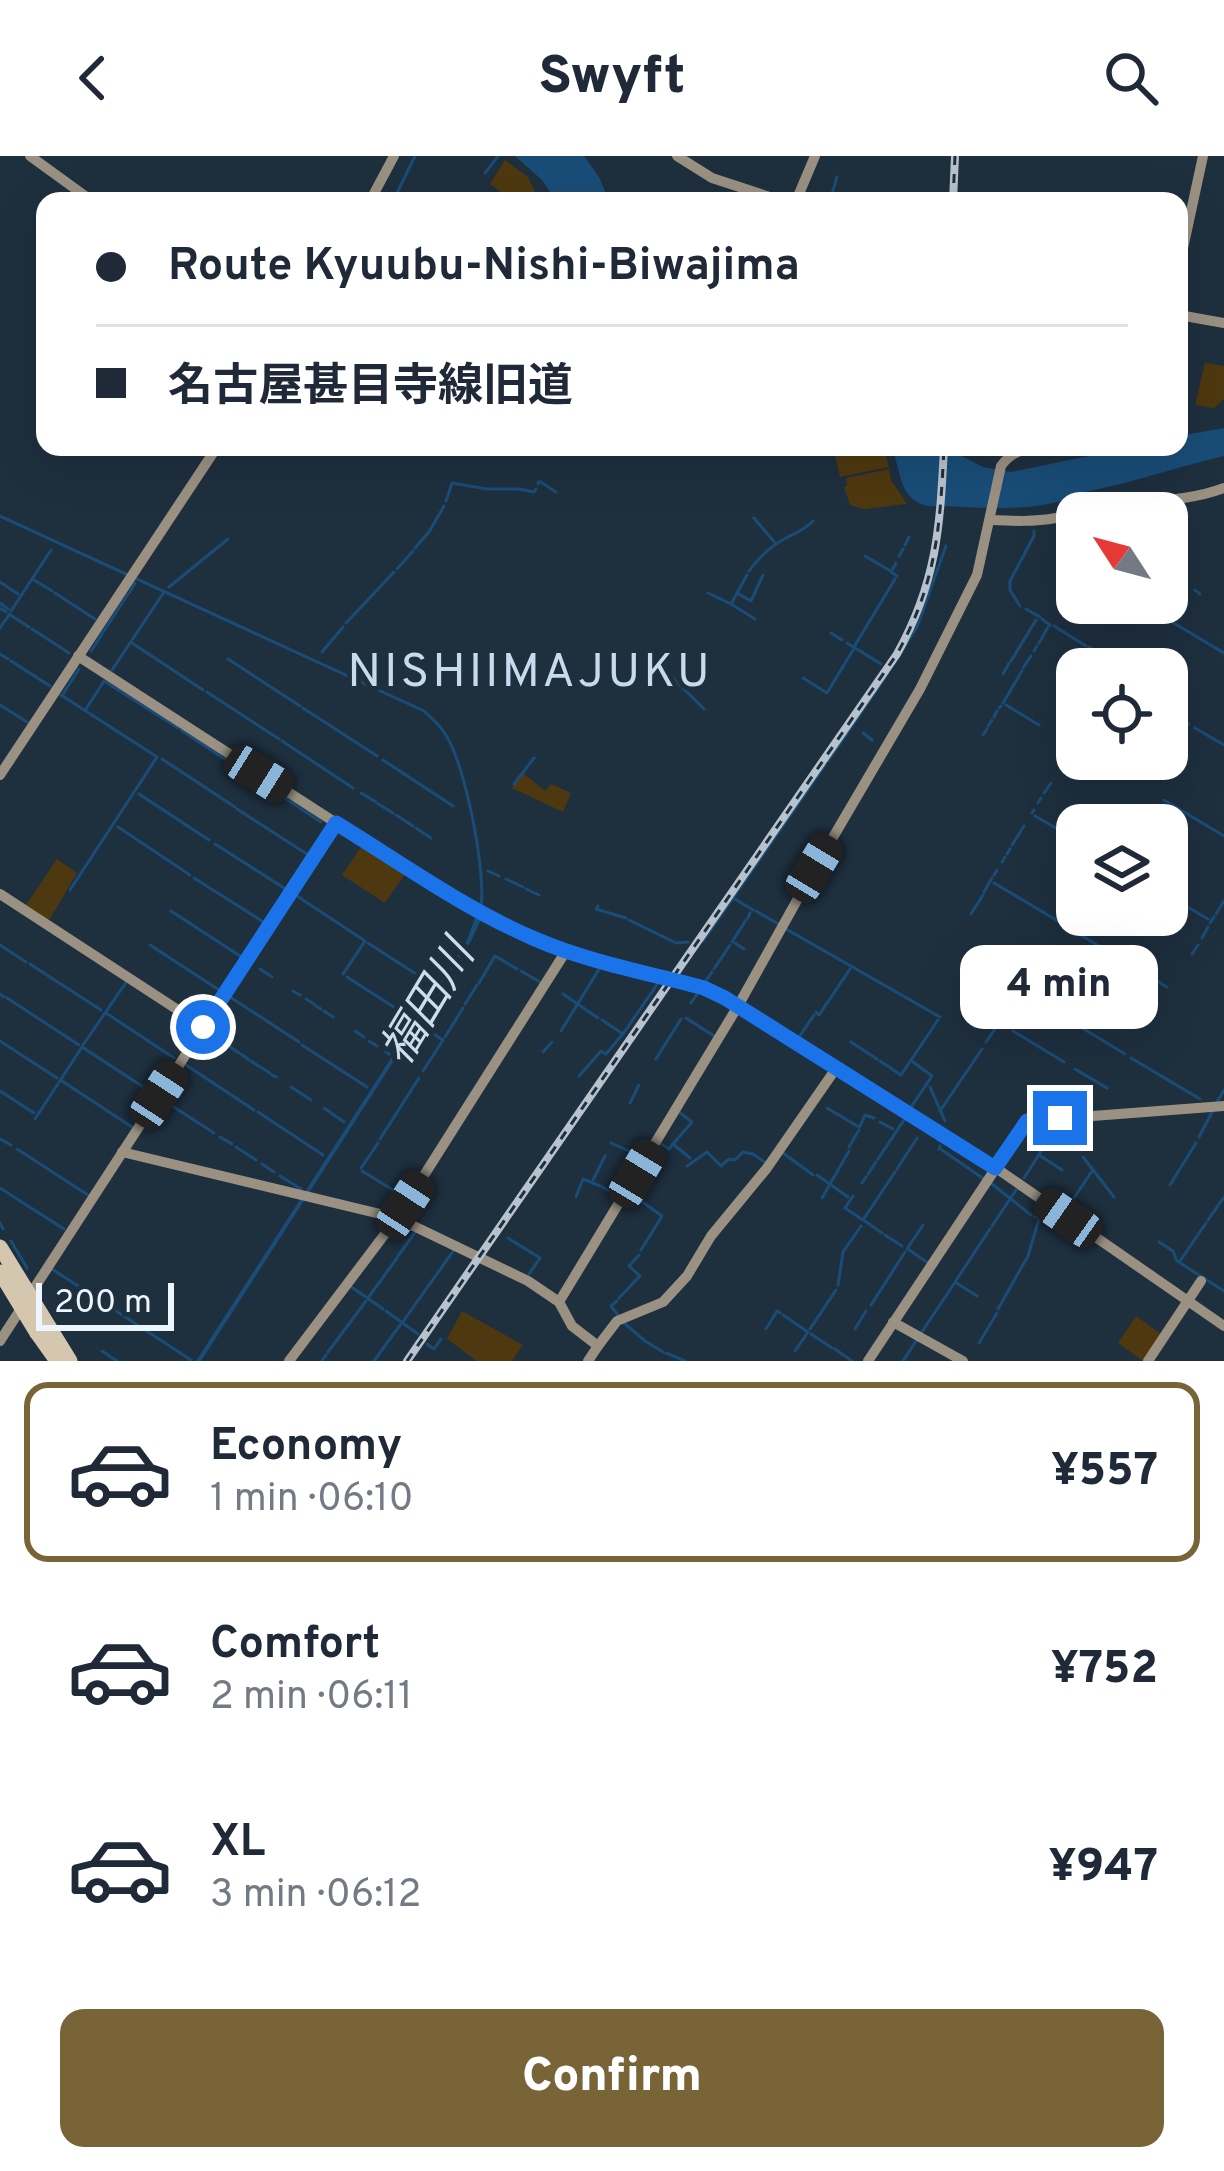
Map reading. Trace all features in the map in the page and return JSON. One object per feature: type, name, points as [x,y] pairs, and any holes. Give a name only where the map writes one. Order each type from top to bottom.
[{"type":"highway","points":[[0,1240],[68,1361]]},
{"type":"highway","points":[[0,1240],[68,1361]]},
{"type":"highway","points":[[0,1260],[68,1361]]},
{"type":"highway","points":[[0,1272],[68,1361]]},
{"type":"main road","points":[[30,156],[80,192]]},
{"type":"main road","points":[[375,192],[394,156]]},
{"type":"main road","points":[[677,156],[712,178],[755,192]]},
{"type":"main road","points":[[800,192],[815,156]]},
{"type":"main road","points":[[1188,225],[1203,156]]},
{"type":"main road","points":[[1188,317],[1224,323]]},
{"type":"main road","points":[[0,775],[211,456]]},
{"type":"main road","points":[[559,1302],[738,1006],[912,703],[977,575],[998,474],[1010,456]]},
{"type":"main road","points":[[990,519],[1039,521],[1099,506],[1204,495],[1224,488]]},
{"type":"main road","points":[[78,656],[480,912],[566,951],[704,988],[738,1006],[995,1168],[1224,1326]]},
{"type":"main road","points":[[0,1340],[336,823]]},
{"type":"main road","points":[[0,894],[203,1027]]},
{"type":"main road","points":[[289,1361],[397,1218],[566,951]]},
{"type":"main road","points":[[588,1361],[617,1322],[663,1302],[679,1285],[837,1067]]},
{"type":"main road","points":[[868,1361],[1027,1121],[1224,1106]]},
{"type":"main road","points":[[122,1152],[397,1218],[507,1270],[559,1302],[567,1321],[598,1346]]},
{"type":"main road","points":[[1148,1361],[1201,1281]]},
{"type":"main road","points":[[893,1322],[963,1361]]},
{"type":"shaded area","points":[[505,160],[528,177],[535,192],[501,192],[490,184]]},
{"type":"shaded area","points":[[1205,363],[1224,366],[1224,399],[1214,408],[1195,405]]},
{"type":"shaded area","points":[[835,456],[886,456],[889,467],[840,477]]},
{"type":"shaded area","points":[[889,469],[907,504],[864,509],[850,505],[846,478]]},
{"type":"shaded area","points":[[523,773],[545,791],[551,784],[571,793],[563,812],[512,788]]},
{"type":"shaded area","points":[[361,847],[405,874],[385,903],[342,875]]},
{"type":"shaded area","points":[[57,859],[77,873],[49,920],[26,905]]},
{"type":"shaded area","points":[[462,1311],[523,1345],[512,1361],[477,1361],[447,1339]]},
{"type":"shaded area","points":[[1136,1316],[1161,1334],[1143,1361],[1118,1343]]},
{"type":"water","points":[[515,156],[584,156],[605,192],[550,192]]},
{"type":"water","points":[[1224,428],[1224,456],[1084,492],[1056,492],[1056,502],[1018,508],[927,506],[911,497],[903,485],[894,456],[962,456],[983,467],[1011,472],[1089,456],[1188,456],[1188,434]]},
{"type":"water","points":[[477,912],[483,915],[471,941],[201,1361],[196,1361],[467,940]]},
{"type":"waterway","points":[[397,192],[415,156]]},
{"type":"waterway","points":[[485,173],[498,156]]},
{"type":"waterway","points":[[833,192],[837,177]]},
{"type":"waterway","points":[[446,501],[452,483],[536,489]]},
{"type":"waterway","points":[[538,484],[556,492]]},
{"type":"waterway","points":[[415,548],[444,506]]},
{"type":"waterway","name":"福田川","points":[[0,516],[424,711],[452,747],[466,791],[477,843],[481,907]]},
{"type":"waterway","points":[[754,518],[776,544]]},
{"type":"waterway","points":[[749,571],[771,548],[813,521]]},
{"type":"waterway","points":[[1020,606],[1010,581],[1034,531]]},
{"type":"waterway","points":[[905,545],[909,537]]},
{"type":"waterway","points":[[169,587],[228,539]]},
{"type":"waterway","points":[[890,669],[917,627],[946,546]]},
{"type":"waterway","points":[[899,556],[903,549]]},
{"type":"waterway","points":[[11,611],[51,550]]},
{"type":"waterway","points":[[397,569],[413,551]]},
{"type":"waterway","points":[[865,556],[889,570]]},
{"type":"waterway","points":[[896,563],[891,572],[897,576]]},
{"type":"waterway","points":[[346,623],[394,572]]},
{"type":"waterway","points":[[747,575],[731,604],[755,619]]},
{"type":"waterway","points":[[737,593],[751,601],[763,575]]},
{"type":"waterway","points":[[854,647],[895,579]]},
{"type":"waterway","points":[[34,580],[52,591]]},
{"type":"waterway","points":[[0,582],[18,594]]},
{"type":"waterway","points":[[130,592],[135,583]]},
{"type":"waterway","points":[[1195,590],[1200,594]]},
{"type":"waterway","points":[[112,670],[164,592]]},
{"type":"waterway","points":[[55,593],[95,619]]},
{"type":"waterway","points":[[708,593],[731,604]]},
{"type":"waterway","points":[[91,651],[128,594]]},
{"type":"waterway","points":[[0,603],[8,609]]},
{"type":"waterway","points":[[0,608],[6,612]]},
{"type":"waterway","points":[[1026,609],[1040,617]]},
{"type":"waterway","points":[[9,614],[29,627]]},
{"type":"waterway","points":[[0,628],[9,615]]},
{"type":"waterway","points":[[1042,619],[1050,625]]},
{"type":"waterway","points":[[1011,661],[1036,620]]},
{"type":"waterway","points":[[1175,624],[1224,653]]},
{"type":"waterway","points":[[1054,626],[1086,646]]},
{"type":"waterway","points":[[322,652],[343,627]]},
{"type":"waterway","points":[[1039,643],[1048,627]]},
{"type":"waterway","points":[[32,629],[69,653]]},
{"type":"waterway","points":[[831,633],[842,640]]},
{"type":"waterway","points":[[132,643],[203,690]]},
{"type":"waterway","points":[[847,643],[881,664]]},
{"type":"waterway","points":[[1034,651],[1037,646]]},
{"type":"waterway","points":[[803,678],[827,693],[853,650]]},
{"type":"waterway","points":[[0,654],[8,659]]},
{"type":"waterway","points":[[1023,668],[1031,656]]},
{"type":"waterway","points":[[228,659],[300,706]]},
{"type":"waterway","points":[[654,659],[704,709]]},
{"type":"waterway","points":[[11,661],[50,686]]},
{"type":"waterway","points":[[1003,674],[1009,663]]},
{"type":"waterway","points":[[63,694],[79,669]]},
{"type":"waterway","points":[[1003,703],[1022,671]]},
{"type":"waterway","points":[[828,761],[888,673]]},
{"type":"waterway","points":[[86,709],[104,681],[178,728]]},
{"type":"waterway","points":[[207,692],[279,739]]},
{"type":"waterway","points":[[61,695],[157,757],[70,890]]},
{"type":"waterway","points":[[0,705],[27,722]]},
{"type":"waterway","points":[[1006,705],[1039,725]]},
{"type":"waterway","points":[[303,708],[377,756]]},
{"type":"waterway","points":[[994,717],[997,711]]},
{"type":"waterway","points":[[988,726],[992,720]]},
{"type":"waterway","points":[[1195,728],[1224,745]]},
{"type":"waterway","points":[[983,735],[987,729]]},
{"type":"waterway","points":[[181,730],[253,778]]},
{"type":"waterway","points":[[863,733],[872,740]]},
{"type":"waterway","points":[[282,741],[353,788]]},
{"type":"waterway","points":[[514,784],[534,758]]},
{"type":"waterway","points":[[162,759],[235,807]]},
{"type":"waterway","points":[[383,760],[453,806]]},
{"type":"waterway","points":[[703,941],[825,765]]},
{"type":"waterway","points":[[259,781],[321,822]]},
{"type":"waterway","points":[[1044,793],[1051,783]]},
{"type":"waterway","points":[[361,793],[376,802]]},
{"type":"waterway","points":[[139,794],[209,840]]},
{"type":"waterway","points":[[1038,803],[1041,798]]},
{"type":"waterway","points":[[1164,800],[1224,836]]},
{"type":"waterway","points":[[378,804],[393,813]]},
{"type":"waterway","points":[[237,809],[310,856]]},
{"type":"waterway","points":[[396,815],[413,826]]},
{"type":"waterway","points":[[1035,816],[1056,828]]},
{"type":"waterway","points":[[1012,845],[1024,826]]},
{"type":"waterway","points":[[118,827],[190,875]]},
{"type":"waterway","points":[[416,828],[431,838]]},
{"type":"waterway","points":[[342,834],[351,839]]},
{"type":"waterway","points":[[354,841],[369,851]]},
{"type":"waterway","points":[[215,844],[284,888]]},
{"type":"waterway","points":[[1007,854],[1010,849]]},
{"type":"waterway","points":[[373,853],[388,863]]},
{"type":"waterway","points":[[1002,862],[1005,857]]},
{"type":"waterway","points":[[392,865],[408,875]]},
{"type":"waterway","points":[[994,875],[997,870]]},
{"type":"waterway","points":[[488,871],[499,876]]},
{"type":"waterway","points":[[412,877],[448,900]]},
{"type":"waterway","points":[[194,878],[265,923]]},
{"type":"waterway","points":[[984,892],[992,878]]},
{"type":"waterway","points":[[506,879],[523,887]]},
{"type":"waterway","points":[[994,883],[1056,920]]},
{"type":"waterway","points":[[526,889],[539,895]]},
{"type":"waterway","points":[[971,914],[983,895]]},
{"type":"waterway","points":[[297,896],[365,941],[343,974]]},
{"type":"waterway","points":[[735,899],[753,910]]},
{"type":"waterway","points":[[1216,914],[1224,901]]},
{"type":"waterway","points":[[598,906],[596,909],[626,918]]},
{"type":"waterway","points":[[1188,907],[1208,919]]},
{"type":"waterway","points":[[463,909],[473,915]]},
{"type":"waterway","points":[[171,911],[240,956]]},
{"type":"waterway","points":[[756,911],[780,925]]},
{"type":"waterway","points":[[748,918],[750,913]]},
{"type":"waterway","points":[[1210,923],[1214,917]]},
{"type":"waterway","points":[[629,920],[676,943],[688,942]]},
{"type":"waterway","points":[[732,942],[746,920]]},
{"type":"waterway","points":[[1202,938],[1208,927]]},
{"type":"waterway","points":[[786,929],[940,1017]]},
{"type":"waterway","points":[[1082,936],[1167,987]]},
{"type":"waterway","points":[[368,943],[433,985]]},
{"type":"waterway","points":[[735,943],[744,949]]},
{"type":"waterway","points":[[0,945],[26,962]]},
{"type":"waterway","points":[[150,945],[219,990]]},
{"type":"waterway","points":[[714,969],[730,945]]},
{"type":"waterway","points":[[1192,954],[1198,945]]},
{"type":"waterway","points":[[479,983],[495,956],[517,969]]},
{"type":"waterway","points":[[30,964],[101,1010]]},
{"type":"waterway","points":[[1055,965],[1082,981]]},
{"type":"waterway","points":[[561,1031],[601,966]]},
{"type":"waterway","points":[[260,969],[272,977]]},
{"type":"waterway","points":[[816,1012],[819,1015],[850,969]]},
{"type":"waterway","points":[[521,971],[540,982]]},
{"type":"waterway","points":[[705,982],[712,972]]},
{"type":"waterway","points":[[347,977],[411,1018]]},
{"type":"waterway","points":[[83,1045],[127,981]]},
{"type":"waterway","points":[[602,1020],[623,1034],[658,983]]},
{"type":"waterway","points":[[465,1004],[477,985]]},
{"type":"waterway","points":[[293,991],[300,995]]},
{"type":"waterway","points":[[691,1003],[698,993]]},
{"type":"waterway","points":[[0,994],[4,997]]},
{"type":"waterway","points":[[563,994],[598,1018]]},
{"type":"waterway","points":[[230,997],[299,1042]]},
{"type":"waterway","points":[[7,998],[79,1045]]},
{"type":"waterway","points":[[1033,998],[1050,1009]]},
{"type":"waterway","points":[[306,999],[314,1004]]},
{"type":"waterway","points":[[316,1006],[321,1009]]},
{"type":"waterway","points":[[1126,1007],[1148,1020]]},
{"type":"waterway","points":[[445,1037],[463,1008]]},
{"type":"waterway","points":[[324,1011],[333,1017]]},
{"type":"waterway","points":[[1054,1011],[1125,1054]]},
{"type":"waterway","points":[[106,1013],[174,1058]]},
{"type":"waterway","points":[[799,1037],[814,1015]]},
{"type":"waterway","points":[[686,1018],[714,1036]]},
{"type":"waterway","points":[[656,1059],[681,1019]]},
{"type":"waterway","points":[[880,1061],[901,1075],[938,1020]]},
{"type":"waterway","points":[[986,1042],[999,1023]]},
{"type":"waterway","points":[[421,1026],[443,1040],[423,1071]]},
{"type":"waterway","points":[[355,1031],[364,1037]]},
{"type":"waterway","points":[[1013,1031],[1064,1062]]},
{"type":"waterway","points":[[579,1076],[622,1035]]},
{"type":"waterway","points":[[214,1037],[218,1039]]},
{"type":"waterway","points":[[0,1041],[57,1078]]},
{"type":"waterway","points":[[220,1041],[228,1046]]},
{"type":"waterway","points":[[369,1041],[377,1046]]},
{"type":"waterway","points":[[543,1052],[552,1042]]},
{"type":"waterway","points":[[851,1042],[877,1059]]},
{"type":"waterway","points":[[302,1045],[367,1087]]},
{"type":"waterway","points":[[35,1119],[82,1047],[154,1094]]},
{"type":"waterway","points":[[230,1047],[239,1053]]},
{"type":"waterway","points":[[940,1111],[982,1049]]},
{"type":"waterway","points":[[385,1051],[389,1054]]},
{"type":"waterway","points":[[241,1054],[249,1060]]},
{"type":"waterway","points":[[1131,1058],[1200,1099]]},
{"type":"waterway","points":[[251,1061],[260,1067]]},
{"type":"waterway","points":[[911,1107],[932,1076],[913,1062]]},
{"type":"waterway","points":[[186,1065],[254,1110]]},
{"type":"waterway","points":[[262,1068],[270,1073]]},
{"type":"waterway","points":[[1075,1069],[1107,1088]]},
{"type":"waterway","points":[[272,1075],[276,1077]]},
{"type":"waterway","points":[[380,1139],[419,1078]]},
{"type":"waterway","points":[[62,1081],[132,1127]]},
{"type":"waterway","points":[[630,1103],[639,1085]]},
{"type":"waterway","points":[[291,1087],[311,1100]]},
{"type":"waterway","points":[[930,1087],[945,1121]]},
{"type":"waterway","points":[[1217,1102],[1224,1090]]},
{"type":"waterway","points":[[0,1091],[34,1113]]},
{"type":"waterway","points":[[163,1100],[214,1133]]},
{"type":"waterway","points":[[324,1108],[344,1122]]},
{"type":"waterway","points":[[827,1108],[859,1127]]},
{"type":"waterway","points":[[258,1112],[323,1155]]},
{"type":"waterway","points":[[673,1144],[692,1122],[679,1112]]},
{"type":"waterway","points":[[1199,1137],[1212,1112]]},
{"type":"waterway","points":[[860,1126],[865,1115],[874,1118]]},
{"type":"waterway","points":[[878,1159],[906,1117]]},
{"type":"waterway","points":[[880,1122],[893,1129]]},
{"type":"waterway","points":[[849,1147],[859,1130]]},
{"type":"waterway","points":[[220,1137],[232,1144]]},
{"type":"waterway","points":[[897,1169],[917,1138]]},
{"type":"waterway","points":[[0,1139],[11,1145]]},
{"type":"waterway","points":[[361,1168],[378,1143]]},
{"type":"waterway","points":[[611,1143],[631,1152]]},
{"type":"waterway","points":[[660,1143],[669,1149],[673,1144],[690,1158]]},
{"type":"waterway","points":[[1170,1185],[1196,1143]]},
{"type":"waterway","points":[[236,1147],[256,1160]]},
{"type":"waterway","points":[[17,1149],[88,1195]]},
{"type":"waterway","points":[[942,1150],[984,1179]]},
{"type":"waterway","points":[[1024,1178],[1042,1150]]},
{"type":"waterway","points":[[822,1198],[849,1151]]},
{"type":"waterway","points":[[687,1166],[707,1152],[721,1166],[743,1152],[766,1163]]},
{"type":"waterway","points":[[783,1153],[813,1175]]},
{"type":"waterway","points":[[1039,1155],[1062,1170]]},
{"type":"waterway","points":[[593,1180],[605,1156]]},
{"type":"waterway","points":[[1083,1157],[1114,1197]]},
{"type":"waterway","points":[[868,1174],[876,1162]]},
{"type":"waterway","points":[[262,1164],[274,1172]]},
{"type":"waterway","points":[[362,1171],[403,1196]]},
{"type":"waterway","points":[[1074,1198],[1092,1171]]},
{"type":"waterway","points":[[853,1196],[845,1208],[863,1220],[895,1172]]},
{"type":"waterway","points":[[817,1175],[848,1197]]},
{"type":"waterway","points":[[280,1176],[301,1189]]},
{"type":"waterway","points":[[862,1183],[866,1177]]},
{"type":"waterway","points":[[576,1197],[583,1179],[600,1186]]},
{"type":"waterway","points":[[992,1184],[1031,1215]]},
{"type":"waterway","points":[[602,1187],[617,1195]]},
{"type":"waterway","points":[[0,1188],[64,1229]]},
{"type":"waterway","points":[[992,1226],[1016,1190]]},
{"type":"waterway","points":[[630,1193],[662,1216],[641,1250]]},
{"type":"waterway","points":[[1208,1220],[1224,1197]]},
{"type":"waterway","points":[[1066,1208],[1071,1201]]},
{"type":"waterway","points":[[1034,1217],[1059,1220]]},
{"type":"waterway","points":[[998,1309],[1028,1256],[1039,1219]]},
{"type":"waterway","points":[[865,1221],[882,1233]]},
{"type":"waterway","points":[[0,1223],[3,1229]]},
{"type":"waterway","points":[[1180,1261],[1206,1223]]},
{"type":"waterway","points":[[907,1249],[923,1225]]},
{"type":"waterway","points":[[838,1285],[843,1252],[861,1226]]},
{"type":"waterway","points":[[977,1296],[955,1282],[990,1229]]},
{"type":"waterway","points":[[398,1256],[416,1231]]},
{"type":"waterway","points":[[885,1235],[902,1246]]},
{"type":"waterway","points":[[508,1238],[540,1258],[529,1274]]},
{"type":"waterway","points":[[11,1241],[27,1268]]},
{"type":"waterway","points":[[1159,1242],[1173,1251],[1177,1261],[1224,1291]]},
{"type":"waterway","points":[[908,1249],[928,1263]]},
{"type":"waterway","points":[[402,1323],[454,1250]]},
{"type":"waterway","points":[[871,1305],[905,1252]]},
{"type":"waterway","points":[[619,1298],[640,1276],[629,1266],[639,1255]]},
{"type":"waterway","points":[[368,1298],[397,1258]]},
{"type":"waterway","points":[[52,1269],[191,1360]]},
{"type":"waterway","points":[[921,1333],[954,1284]]},
{"type":"waterway","points":[[350,1286],[383,1309]]},
{"type":"waterway","points":[[810,1329],[836,1290]]},
{"type":"waterway","points":[[328,1352],[366,1301]]},
{"type":"waterway","points":[[617,1301],[611,1306],[618,1315]]},
{"type":"waterway","points":[[386,1311],[418,1334]]},
{"type":"waterway","points":[[855,1329],[866,1311]]},
{"type":"waterway","points":[[766,1329],[780,1313]]},
{"type":"waterway","points":[[979,1343],[997,1313]]},
{"type":"waterway","points":[[783,1315],[808,1332],[795,1351]]},
{"type":"waterway","points":[[624,1323],[663,1352]]},
{"type":"waterway","points":[[374,1361],[400,1325]]},
{"type":"waterway","points":[[811,1334],[832,1348]]},
{"type":"waterway","points":[[427,1344],[434,1349],[441,1339]]},
{"type":"waterway","points":[[903,1361],[916,1341]]},
{"type":"waterway","points":[[835,1349],[852,1361]]},
{"type":"waterway","points":[[102,1351],[117,1361]]},
{"type":"waterway","points":[[666,1353],[685,1361]]},
{"type":"waterway","points":[[322,1361],[326,1355]]},
{"type":"railway","points":[[953,192],[955,156]]},
{"type":"railway","points":[[407,1361],[897,654],[921,603],[934,554],[944,456]]},
{"type":"district","name":"NISHIIMAJUKU","points":[[530,669]]},
{"type":"route","points":[[203,1027],[336,823],[483,914],[538,940],[725,998],[995,1168],[1027,1121],[1060,1118]]}]
